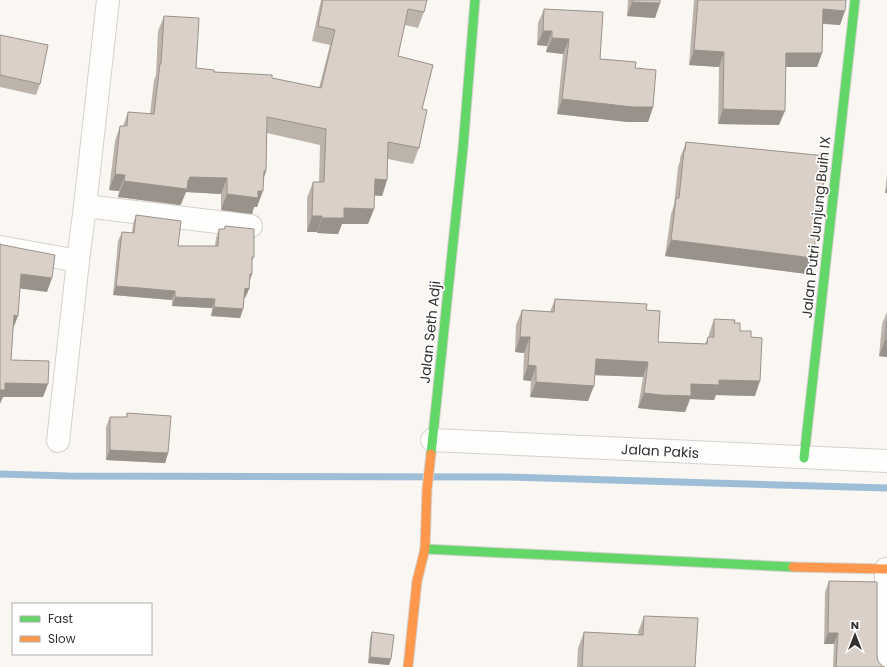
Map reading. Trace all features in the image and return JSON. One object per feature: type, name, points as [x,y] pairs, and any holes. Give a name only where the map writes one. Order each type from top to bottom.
[{"type":"street","points":[[58,440],[108,0]]},
{"type":"street","name":"Jalan Seth Adji","points":[[408,667],[417,582],[425,549],[432,444],[463,148],[475,0]]},
{"type":"street","name":"Jalan Putri Junjung Buih IX","points":[[804,458],[855,0]]},
{"type":"street","points":[[85,206],[251,226]]},
{"type":"street","points":[[0,247],[78,261]]},
{"type":"street","name":"Jalan Pakis","points":[[432,444],[887,461]]},
{"type":"street","points":[[425,549],[792,567],[887,569],[885,667]]},
{"type":"building","points":[[323,0],[427,0],[424,12],[408,9],[398,56],[433,65],[422,109],[427,110],[419,148],[388,142],[387,180],[375,179],[374,209],[344,208],[344,218],[322,218],[322,216],[312,216],[313,182],[324,182],[326,129],[267,117],[266,171],[264,171],[263,191],[258,191],[258,198],[227,194],[227,178],[190,177],[186,189],[124,181],[125,175],[115,174],[120,126],[127,126],[128,112],[154,114],[161,64],[164,16],[199,18],[196,68],[214,70],[214,72],[272,75],[272,78],[321,88],[335,30],[318,26]]},
{"type":"building","points":[[632,0],[660,0],[660,3],[632,2]]},
{"type":"building","points":[[698,0],[846,0],[845,11],[823,9],[822,53],[786,53],[785,111],[723,109],[724,52],[694,50]]},
{"type":"building","points":[[544,9],[603,12],[600,59],[636,62],[635,68],[656,70],[653,107],[633,107],[562,99],[569,39],[552,38],[552,31],[543,31]]},
{"type":"building","points":[[0,35],[48,45],[40,84],[0,75]]},
{"type":"building","points":[[686,142],[826,156],[813,258],[671,240],[676,198],[679,198]]},
{"type":"building","points":[[136,215],[181,221],[178,246],[218,246],[219,229],[225,229],[225,226],[254,229],[254,257],[252,257],[252,274],[250,274],[249,289],[245,288],[243,309],[214,307],[215,299],[175,297],[175,291],[116,286],[122,232],[134,233]]},
{"type":"building","points":[[0,244],[55,255],[52,278],[21,274],[18,316],[14,315],[11,360],[49,361],[48,384],[5,383],[5,390],[0,390]]},
{"type":"building","points":[[555,299],[647,304],[646,310],[660,311],[658,342],[707,344],[708,337],[714,337],[714,319],[735,320],[734,323],[740,323],[740,331],[751,331],[751,337],[762,338],[760,381],[719,380],[719,385],[691,384],[691,396],[644,393],[648,362],[596,359],[594,386],[536,382],[536,366],[528,365],[530,337],[520,337],[522,310],[554,312]]},
{"type":"building","points":[[887,321],[887,340],[885,340]]},
{"type":"building","points":[[127,413],[171,416],[168,453],[110,450],[110,417],[127,417]]},
{"type":"building","points":[[829,581],[877,582],[877,656],[878,661],[885,667],[836,667],[838,633],[828,633]]},
{"type":"building","points":[[644,616],[698,618],[695,667],[582,667],[584,632],[643,635]]},
{"type":"building","points":[[372,632],[394,635],[391,659],[370,657]]},
{"type":"waterway","points":[[0,474],[68,476],[507,477],[887,488]]},
{"type":"traffic: fast","points":[[431,454],[463,148],[475,0]]},
{"type":"traffic: fast","points":[[804,458],[855,0]]},
{"type":"traffic: fast","points":[[425,549],[793,567]]},
{"type":"traffic: slow","points":[[408,667],[417,581],[425,549],[427,489],[431,454]]},
{"type":"traffic: slow","points":[[793,567],[887,569]]}]
